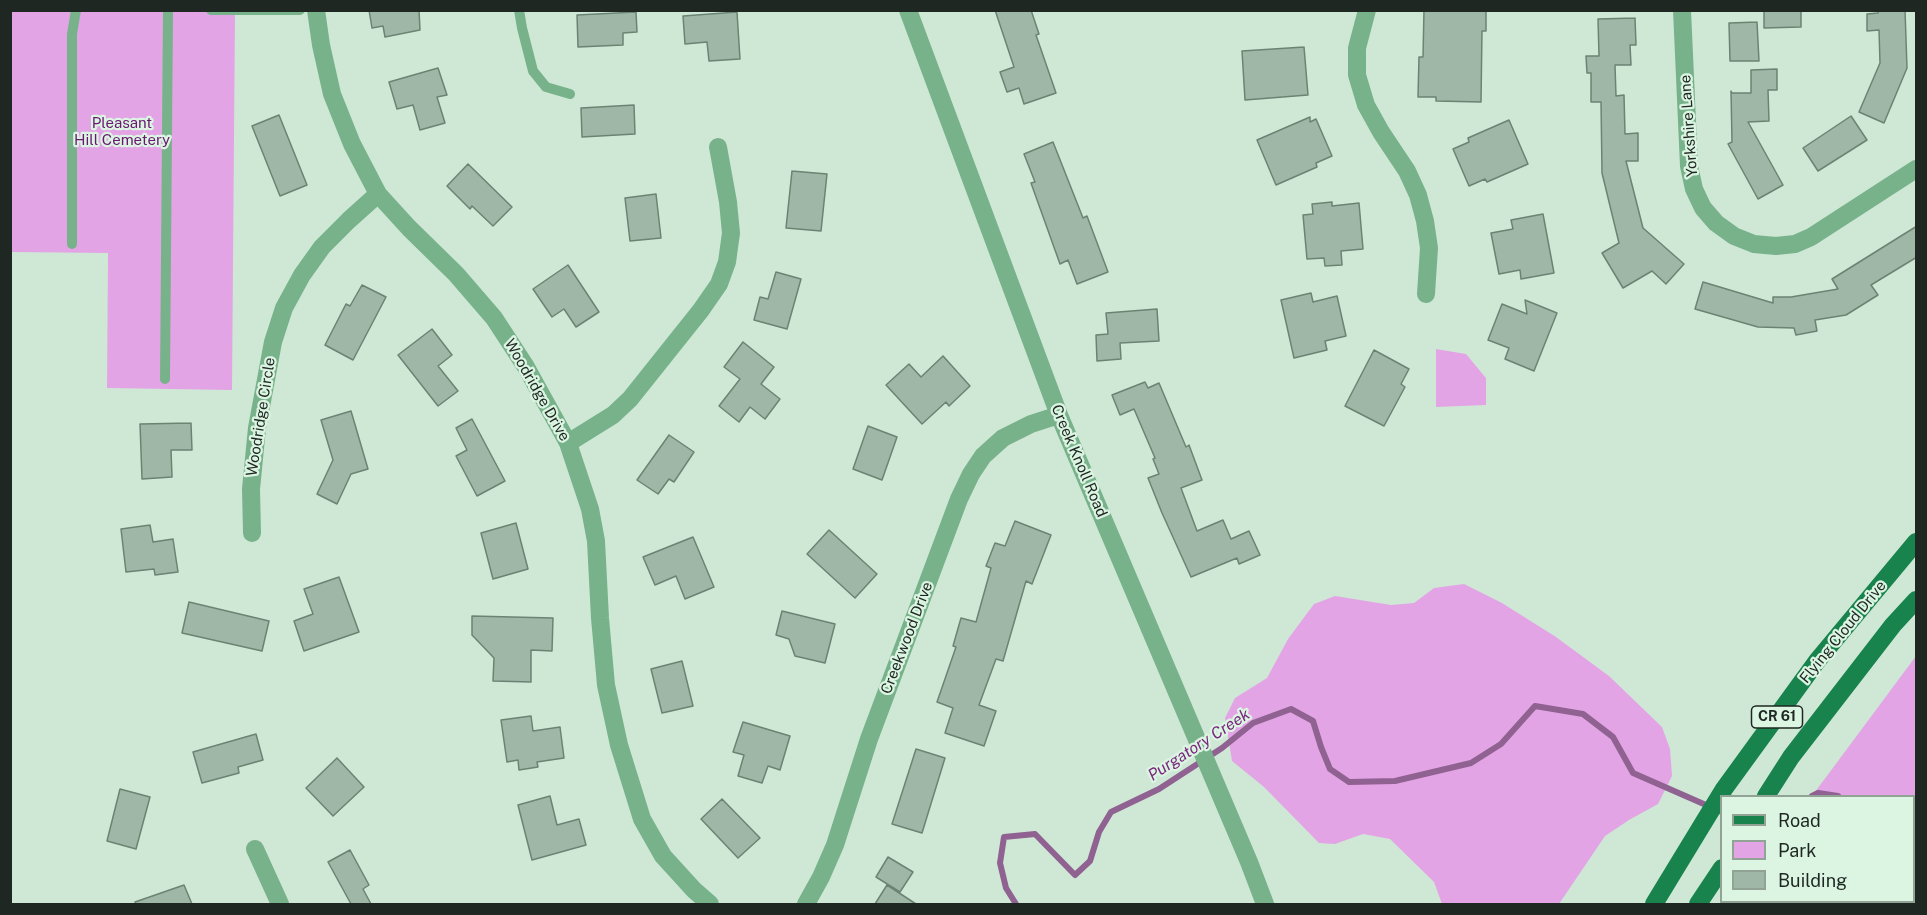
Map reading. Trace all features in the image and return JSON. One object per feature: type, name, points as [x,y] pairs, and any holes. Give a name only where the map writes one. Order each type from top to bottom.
[{"type":"main road","name":"Flying Cloud Drive","points":[[1720,795],[1817,661],[1917,542]]},
{"type":"main road","name":"CR 61","points":[[1767,795],[1799,747],[1893,625],[1917,600]]},
{"type":"main road","name":"Flying Cloud Drive","points":[[1654,904],[1720,796]]},
{"type":"main road","points":[[1698,904],[1720,871]]},
{"type":"street","name":"Woodridge Drive","points":[[316,10],[332,94],[352,144],[378,194],[456,274],[494,318],[526,368],[568,443],[590,509],[594,530],[606,685],[625,765],[642,819],[663,856],[710,904]]},
{"type":"street","name":"Creek Knoll Road","points":[[908,10],[1059,415],[1265,904]]},
{"type":"street","points":[[1367,10],[1357,48],[1357,75],[1366,105],[1407,171],[1418,195],[1429,248],[1426,294]]},
{"type":"street","name":"Yorkshire Lane","points":[[1682,10],[1689,166],[1694,189],[1702,208],[1716,223],[1734,236],[1754,244],[1776,246],[1795,244],[1811,237],[1917,169]]},
{"type":"street","points":[[568,443],[613,415],[630,399],[719,284],[727,262],[731,233],[718,147]]},
{"type":"street","name":"Woodridge Circle","points":[[252,533],[250,489],[257,428],[271,353],[284,308],[302,275],[322,248],[378,194]]},
{"type":"street","name":"Creekwood Drive","points":[[806,904],[822,877],[835,845],[869,739],[959,499],[971,474],[983,456],[1003,438],[1031,424],[1059,415]]},
{"type":"street","points":[[255,849],[280,904]]},
{"type":"lane","points":[[72,244],[72,34],[76,10]]},
{"type":"lane","points":[[165,379],[168,10]]},
{"type":"lane","points":[[211,10],[300,10]]},
{"type":"lane","points":[[519,10],[533,71],[546,87],[570,94]]},
{"type":"green space","name":"Pleasant Hill Cemetery","points":[[11,11],[235,11],[232,390],[107,388],[108,253],[11,252]]},
{"type":"green space","points":[[1436,349],[1466,354],[1486,378],[1486,405],[1436,407]]},
{"type":"green space","points":[[1464,584],[1502,603],[1556,637],[1609,676],[1662,727],[1670,749],[1672,776],[1658,804],[1605,836],[1559,904],[1442,904],[1434,882],[1390,839],[1363,834],[1335,844],[1319,843],[1264,787],[1232,761],[1225,718],[1235,698],[1267,678],[1288,639],[1314,604],[1335,596],[1391,605],[1414,603],[1434,588]]},
{"type":"green space","points":[[1916,656],[1916,904],[1740,904],[1915,903],[1915,795],[1813,795]]},
{"type":"building","points":[[369,10],[419,10],[420,30],[385,37],[383,26],[372,28]]},
{"type":"building","points":[[995,10],[1031,10],[1039,34],[1036,35],[1056,93],[1024,104],[1019,88],[1007,92],[1000,72],[1014,67]]},
{"type":"building","points":[[1424,10],[1486,10],[1486,31],[1482,31],[1481,102],[1436,101],[1436,97],[1418,97],[1419,57],[1423,57]]},
{"type":"building","points":[[1764,10],[1801,10],[1801,27],[1764,28]]},
{"type":"building","points":[[1878,10],[1905,10],[1907,68],[1884,123],[1859,112],[1880,63],[1879,30],[1867,31],[1867,14],[1878,13]]},
{"type":"building","points":[[636,12],[637,32],[623,33],[623,45],[578,47],[577,15]]},
{"type":"building","points":[[737,12],[740,59],[709,61],[707,42],[685,44],[683,16]]},
{"type":"building","points":[[1635,18],[1636,45],[1630,45],[1631,65],[1615,65],[1616,96],[1624,95],[1625,134],[1638,133],[1638,161],[1626,161],[1643,228],[1684,264],[1666,284],[1652,271],[1623,288],[1602,253],[1619,243],[1602,173],[1601,102],[1591,102],[1591,73],[1587,73],[1586,56],[1599,56],[1598,19]]},
{"type":"building","points":[[1757,22],[1759,61],[1730,61],[1729,23]]},
{"type":"building","points":[[1304,47],[1308,95],[1245,100],[1242,51]]},
{"type":"building","points":[[438,68],[447,95],[437,97],[445,123],[420,130],[413,105],[397,109],[389,82]]},
{"type":"building","points":[[1777,69],[1777,90],[1768,90],[1769,121],[1748,122],[1783,185],[1758,199],[1728,144],[1732,142],[1731,91],[1732,93],[1751,93],[1751,70]]},
{"type":"building","points":[[634,105],[635,134],[582,137],[581,108]]},
{"type":"building","points":[[279,115],[307,185],[280,196],[252,126]]},
{"type":"building","points":[[1851,116],[1867,140],[1818,171],[1803,148]]},
{"type":"building","points":[[1310,117],[1310,122],[1316,119],[1332,156],[1316,163],[1317,167],[1276,185],[1257,140]]},
{"type":"building","points":[[1509,120],[1528,164],[1487,182],[1485,179],[1469,186],[1453,149],[1469,142],[1468,138]]},
{"type":"building","points":[[1053,142],[1083,218],[1087,216],[1108,272],[1077,284],[1068,260],[1060,264],[1031,183],[1035,182],[1024,154]]},
{"type":"building","points":[[468,164],[512,207],[493,226],[472,206],[470,209],[447,186]]},
{"type":"building","points":[[792,171],[827,174],[821,231],[786,228]]},
{"type":"building","points":[[656,194],[661,238],[630,241],[625,198]]},
{"type":"building","points":[[1332,202],[1332,206],[1359,203],[1363,249],[1341,251],[1342,265],[1325,266],[1324,258],[1307,259],[1303,215],[1313,214],[1312,204]]},
{"type":"building","points":[[1543,214],[1554,273],[1521,279],[1520,270],[1499,274],[1491,233],[1513,229],[1511,220]]},
{"type":"building","points":[[1917,226],[1917,257],[1871,285],[1878,295],[1846,315],[1815,320],[1817,331],[1796,335],[1794,328],[1758,327],[1695,309],[1703,282],[1773,303],[1773,297],[1791,297],[1838,289],[1832,279]]},
{"type":"building","points":[[568,265],[599,312],[576,327],[564,309],[552,317],[533,289]]},
{"type":"building","points":[[776,272],[801,279],[787,329],[754,320],[760,297],[768,299]]},
{"type":"building","points":[[362,285],[386,297],[353,360],[325,345],[346,304],[350,306]]},
{"type":"building","points":[[1311,293],[1313,302],[1337,296],[1346,336],[1325,341],[1327,350],[1294,358],[1281,300]]},
{"type":"building","points":[[1525,300],[1557,313],[1534,371],[1505,359],[1509,348],[1488,340],[1502,304],[1527,314]]},
{"type":"building","points":[[1157,309],[1159,341],[1120,343],[1121,359],[1097,361],[1096,335],[1108,334],[1106,313]]},
{"type":"building","points":[[432,329],[452,355],[438,366],[458,391],[438,406],[398,355]]},
{"type":"building","points":[[743,342],[774,367],[761,384],[780,399],[765,419],[750,407],[739,422],[719,406],[740,379],[724,367]]},
{"type":"building","points":[[1374,350],[1409,369],[1401,384],[1405,387],[1384,426],[1345,406]]},
{"type":"building","points":[[943,356],[970,386],[949,406],[946,402],[922,424],[886,385],[909,364],[921,377]]},
{"type":"building","points":[[1145,382],[1148,388],[1159,383],[1186,447],[1189,445],[1202,480],[1181,488],[1197,531],[1223,520],[1231,539],[1249,531],[1260,555],[1239,564],[1237,558],[1191,577],[1148,478],[1159,474],[1153,459],[1155,458],[1134,409],[1120,415],[1112,395]]},
{"type":"building","points":[[351,411],[368,469],[351,474],[337,504],[317,494],[333,460],[321,420]]},
{"type":"building","points":[[472,419],[505,481],[477,496],[456,456],[467,450],[456,428]]},
{"type":"building","points":[[191,423],[192,450],[171,450],[172,477],[142,479],[140,424]]},
{"type":"building","points":[[868,426],[897,437],[882,480],[853,469]]},
{"type":"building","points":[[669,435],[694,452],[674,482],[669,479],[658,494],[637,480]]},
{"type":"building","points":[[1015,521],[1051,535],[1032,584],[1026,581],[1003,661],[996,659],[979,705],[996,711],[984,746],[945,733],[953,708],[937,702],[956,647],[953,646],[961,618],[976,622],[991,568],[986,566],[995,543],[1005,546]]},
{"type":"building","points":[[516,523],[528,569],[493,579],[481,533]]},
{"type":"building","points":[[150,525],[153,542],[173,539],[178,572],[155,575],[154,569],[126,572],[121,529]]},
{"type":"building","points":[[829,530],[877,574],[855,598],[807,554]]},
{"type":"building","points":[[693,537],[714,587],[685,599],[676,576],[655,585],[643,557]]},
{"type":"building","points":[[339,577],[359,632],[304,651],[294,621],[313,614],[304,589]]},
{"type":"building","points":[[189,602],[269,621],[262,651],[182,633]]},
{"type":"building","points":[[782,611],[835,624],[825,663],[795,656],[789,639],[776,635]]},
{"type":"building","points":[[472,616],[553,618],[552,651],[531,650],[531,682],[493,681],[494,658],[472,635]]},
{"type":"building","points":[[682,661],[693,706],[662,713],[651,669]]},
{"type":"building","points":[[531,716],[533,731],[560,727],[564,758],[537,762],[538,767],[519,770],[518,760],[507,762],[501,720]]},
{"type":"building","points":[[743,722],[790,736],[780,770],[768,766],[762,783],[738,776],[744,755],[733,752]]},
{"type":"building","points":[[256,734],[263,760],[238,767],[239,773],[202,783],[193,752]]},
{"type":"building","points":[[916,749],[945,758],[922,833],[892,824]]},
{"type":"building","points":[[337,758],[364,787],[333,816],[306,788]]},
{"type":"building","points":[[120,789],[150,797],[136,849],[107,841]]},
{"type":"building","points":[[550,796],[557,825],[579,819],[586,845],[532,860],[518,805]]},
{"type":"building","points":[[722,799],[760,838],[738,858],[701,819]]},
{"type":"building","points":[[350,850],[369,885],[363,889],[371,904],[351,904],[328,862]]},
{"type":"building","points":[[888,857],[913,872],[900,892],[876,877]]},
{"type":"building","points":[[184,885],[192,904],[136,904],[135,902]]},
{"type":"building","points":[[887,885],[916,904],[875,904]]},
{"type":"waterway","name":"Purgatory Creek","points":[[1016,904],[1006,888],[1000,863],[1004,837],[1035,834],[1075,875],[1090,861],[1099,832],[1111,812],[1159,789],[1222,748],[1253,723],[1291,709],[1313,721],[1330,769],[1349,782],[1395,781],[1471,763],[1501,744],[1535,706],[1583,714],[1613,737],[1633,773],[1720,811]]},
{"type":"waterway","name":"Purgatory Creek","points":[[1814,795],[1818,793],[1831,795]]}]
